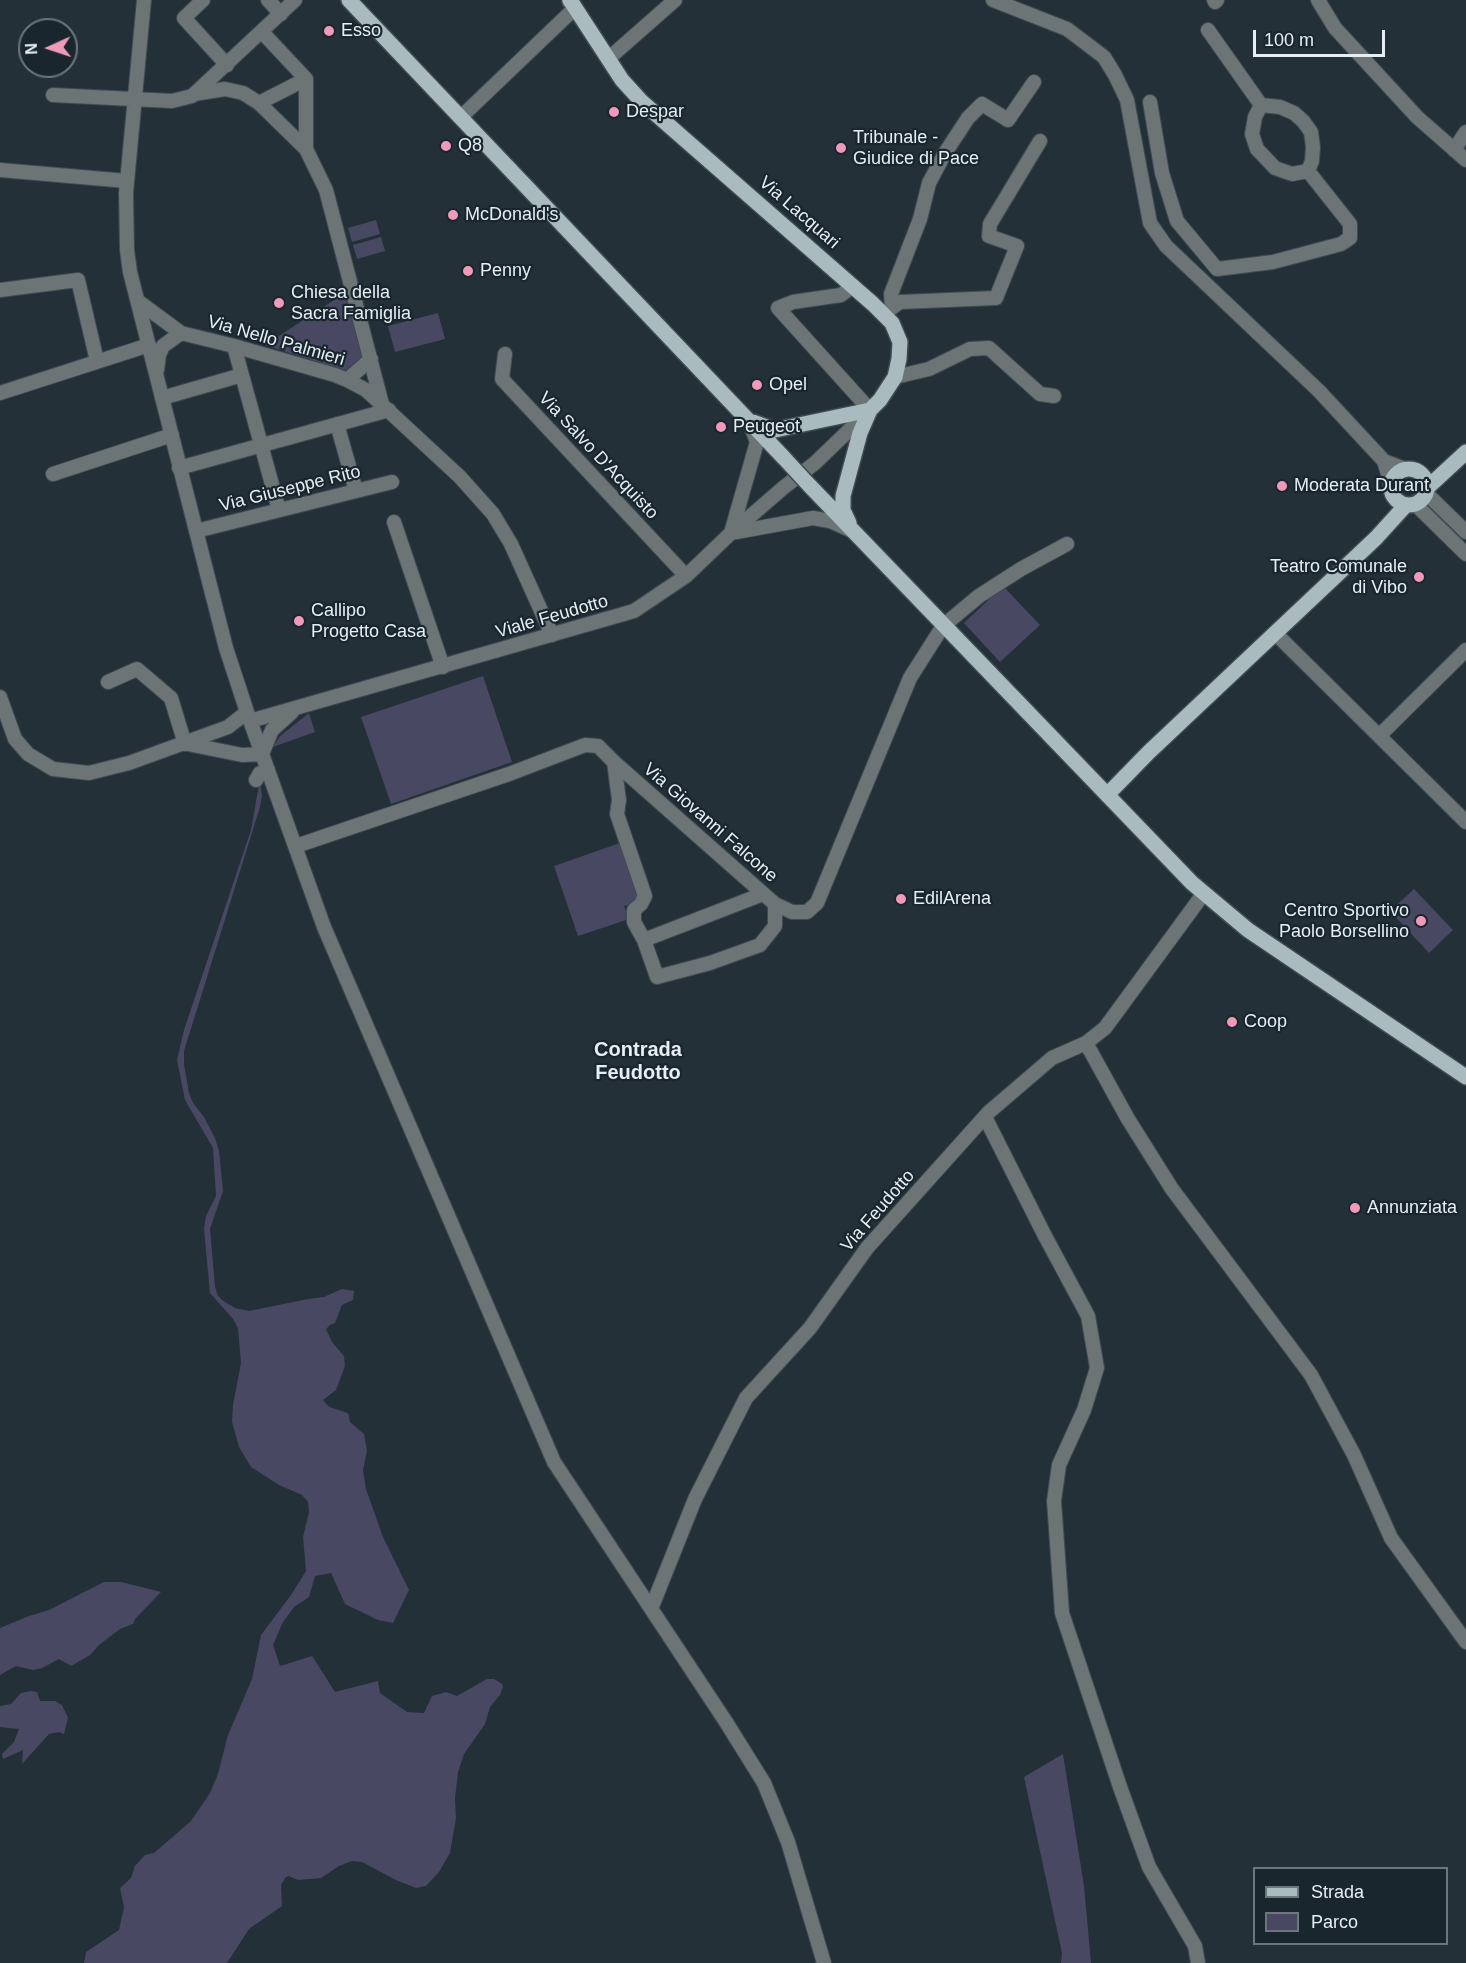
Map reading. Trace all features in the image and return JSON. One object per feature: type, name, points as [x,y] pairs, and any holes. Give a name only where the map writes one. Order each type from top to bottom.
[{"type":"main road","points":[[350,0],[943,626],[1204,893],[1248,930],[1466,1077]]},
{"type":"main road","name":"Via Lacquari","points":[[571,3],[622,80],[642,102],[853,286],[887,311],[900,342],[899,359],[895,377],[870,410]]},
{"type":"main road","points":[[749,421],[775,430],[870,410]]},
{"type":"main road","points":[[854,532],[843,510],[843,496],[860,433],[870,410]]},
{"type":"main road","points":[[1376,538],[1390,512],[1391,488],[1395,474],[1410,469],[1438,468],[1463,455]]},
{"type":"main road","points":[[1107,795],[1149,752],[1463,455]]},
{"type":"main road","points":[[1410,469],[1425,477],[1419,498]]},
{"type":"main road","points":[[1391,488],[1396,499],[1419,498]]},
{"type":"street","points":[[144,0],[128,181],[126,250],[226,648],[250,722],[324,927],[554,1462],[764,1783],[788,1842],[824,1963]]},
{"type":"street","points":[[268,0],[281,14]]},
{"type":"street","points":[[194,94],[295,0]]},
{"type":"street","points":[[608,58],[675,0]]},
{"type":"street","points":[[993,0],[1067,29],[1104,57],[1127,100],[1150,223],[1166,246],[1318,391],[1384,461],[1391,488]]},
{"type":"street","points":[[1318,0],[1335,28],[1409,109],[1466,160]]},
{"type":"street","points":[[199,1],[184,18],[227,65]]},
{"type":"street","points":[[461,117],[571,3]]},
{"type":"street","points":[[1208,30],[1260,105],[1280,107],[1294,113],[1311,132],[1312,161],[1308,171]]},
{"type":"street","points":[[262,32],[306,79],[306,150]]},
{"type":"street","points":[[259,103],[306,79]]},
{"type":"street","points":[[887,311],[891,294],[920,219],[929,183],[945,153],[968,118],[982,104],[1008,120],[1034,82]]},
{"type":"street","points":[[53,95],[172,101],[194,94],[225,89],[243,93],[259,103],[306,150],[326,190],[386,407],[337,424],[179,468]]},
{"type":"street","points":[[1150,102],[1162,173],[1177,221],[1217,269]]},
{"type":"street","points":[[1260,105],[1252,134],[1257,149],[1275,168],[1292,174],[1308,171]]},
{"type":"street","points":[[1454,150],[1466,132]]},
{"type":"street","points":[[887,311],[900,302],[996,298],[1017,246],[989,236],[990,224],[1040,141]]},
{"type":"street","points":[[0,170],[128,181]]},
{"type":"street","points":[[1199,277],[1217,269],[1273,262],[1341,244],[1350,238],[1350,224],[1308,171]]},
{"type":"street","points":[[0,290],[78,280],[97,362]]},
{"type":"street","points":[[853,286],[841,295],[793,302],[778,308],[870,410]]},
{"type":"street","name":"Via Nello Palmieri","points":[[139,302],[180,333],[234,346],[347,380],[366,390],[460,477],[493,514],[511,544],[552,635]]},
{"type":"street","points":[[145,328],[167,325]]},
{"type":"street","points":[[145,328],[165,345]]},
{"type":"street","points":[[156,375],[159,355],[165,345],[180,333]]},
{"type":"street","points":[[0,393],[149,345]]},
{"type":"street","points":[[234,346],[279,510]]},
{"type":"street","points":[[895,377],[929,369],[970,349],[989,348],[1040,394],[1054,396]]},
{"type":"street","name":"Via Salvo D'Acquisto","points":[[506,354],[502,379],[686,576]]},
{"type":"street","points":[[347,380],[371,359]]},
{"type":"street","points":[[162,398],[242,375]]},
{"type":"street","name":"Via Lacquari","points":[[783,488],[815,463],[870,410]]},
{"type":"street","points":[[749,421],[757,442],[731,533],[813,518],[830,521],[854,532]]},
{"type":"street","points":[[337,424],[356,491]]},
{"type":"street","points":[[52,474],[172,435]]},
{"type":"street","points":[[1384,461],[1410,469]]},
{"type":"street","name":"Via Giuseppe Rito","points":[[196,531],[392,482]]},
{"type":"street","name":"Viale Feudotto","points":[[250,722],[634,611],[686,576],[783,488]]},
{"type":"street","points":[[1419,498],[1466,532]]},
{"type":"street","points":[[1419,498],[1466,554]]},
{"type":"street","points":[[394,522],[443,667]]},
{"type":"street","points":[[943,626],[971,602],[1067,544]]},
{"type":"street","name":"Via Giovanni Falcone","points":[[296,846],[509,774],[585,745],[598,746],[763,894],[792,912],[807,912],[817,903],[910,678],[943,626]]},
{"type":"street","points":[[1276,634],[1466,822]]},
{"type":"street","points":[[1379,736],[1466,650]]},
{"type":"street","points":[[108,682],[137,669],[171,698],[185,744]]},
{"type":"street","points":[[0,697],[15,739],[28,754],[53,769],[89,773],[129,763],[228,727],[250,722]]},
{"type":"street","points":[[262,754],[272,730],[288,712]]},
{"type":"street","points":[[228,727],[229,740],[237,753]]},
{"type":"street","points":[[185,744],[242,755],[262,754]]},
{"type":"street","points":[[614,762],[619,800],[617,814],[645,896],[634,910],[634,922],[644,940],[657,977],[710,963],[760,945],[775,926],[776,904]]},
{"type":"street","points":[[256,780],[260,773],[268,770]]},
{"type":"street","name":"Via Feudotto","points":[[651,1608],[695,1499],[746,1398],[810,1328],[867,1248],[985,1117],[1052,1058],[1086,1043],[1105,1028],[1204,893]]},
{"type":"street","points":[[644,940],[763,894]]},
{"type":"street","points":[[1086,1043],[1128,1119],[1172,1189],[1311,1375],[1354,1455],[1391,1538],[1466,1642]]},
{"type":"street","points":[[985,1117],[1088,1316],[1097,1368],[1084,1410],[1059,1465],[1054,1501],[1062,1613],[1149,1867],[1195,1946],[1198,1963]]},
{"type":"green space","points":[[376,220],[380,234],[352,242],[348,228]]},
{"type":"green space","points":[[381,237],[385,251],[357,259],[353,245]]},
{"type":"green space","points":[[345,293],[362,357],[345,371],[265,345]]},
{"type":"green space","points":[[438,313],[445,339],[395,352],[388,326]]},
{"type":"green space","points":[[1003,586],[1040,625],[1000,662],[964,623]]},
{"type":"green space","points":[[483,676],[512,762],[391,804],[361,717]]},
{"type":"green space","points":[[309,713],[315,732],[273,747],[280,736]]},
{"type":"green space","points":[[260,779],[262,796],[260,807],[184,1051],[189,1093],[215,1138],[219,1151],[223,1191],[210,1229],[215,1287],[222,1300],[235,1308],[249,1311],[324,1297],[342,1289],[354,1291],[353,1300],[342,1305],[335,1323],[326,1329],[332,1342],[344,1356],[345,1366],[336,1390],[323,1400],[329,1407],[348,1413],[350,1422],[364,1434],[367,1451],[363,1470],[366,1489],[383,1537],[409,1590],[393,1623],[378,1620],[345,1604],[331,1573],[315,1576],[309,1597],[294,1607],[283,1622],[273,1645],[280,1666],[312,1656],[335,1692],[378,1681],[380,1693],[407,1712],[424,1713],[432,1696],[446,1692],[457,1696],[487,1679],[494,1679],[503,1687],[500,1695],[490,1707],[485,1724],[464,1754],[458,1772],[455,1798],[456,1818],[450,1853],[439,1872],[426,1886],[416,1888],[362,1862],[352,1861],[339,1866],[321,1878],[298,1880],[286,1877],[281,1885],[282,1906],[249,1929],[227,1963],[84,1963],[86,1952],[119,1930],[124,1907],[120,1888],[131,1878],[135,1866],[145,1855],[154,1853],[191,1821],[210,1793],[218,1774],[228,1735],[252,1679],[261,1635],[306,1571],[303,1537],[309,1512],[308,1502],[302,1495],[279,1485],[251,1467],[239,1447],[232,1422],[241,1363],[238,1328],[210,1293],[204,1229],[206,1216],[216,1196],[213,1148],[185,1100],[177,1060],[184,1030],[251,830]]},
{"type":"green space","points":[[623,842],[641,896],[636,903],[624,906],[629,919],[578,936],[554,866]]},
{"type":"green space","name":"Centro Sportivo Paolo Borsellino","points":[[1414,889],[1453,930],[1429,953],[1390,911]]},
{"type":"green space","points":[[104,1582],[121,1582],[161,1592],[133,1624],[120,1629],[90,1655],[71,1666],[59,1659],[33,1670],[16,1666],[0,1675],[0,1628],[49,1610]]},
{"type":"green space","points":[[37,1692],[40,1701],[55,1701],[62,1705],[68,1718],[64,1734],[59,1732],[49,1734],[22,1764],[23,1750],[3,1759],[2,1754],[14,1742],[19,1729],[0,1727],[0,1706],[11,1704],[21,1693]]},
{"type":"green space","points":[[1063,1754],[1084,1886],[1091,1963],[1061,1963],[1062,1953],[1024,1777]]},
{"type":"place","name":"Esso","points":[[329,31]]},
{"type":"place","name":"Despar","points":[[614,112]]},
{"type":"place","name":"Q8","points":[[446,146]]},
{"type":"place","name":"Tribunale - Giudice di Pace","points":[[841,148]]},
{"type":"place","name":"McDonald's","points":[[453,215]]},
{"type":"place","name":"Penny","points":[[468,271]]},
{"type":"place","name":"Chiesa della Sacra Famiglia","points":[[279,303]]},
{"type":"place","name":"Opel","points":[[757,385]]},
{"type":"place","name":"Peugeot","points":[[721,427]]},
{"type":"place","name":"Moderata Durant","points":[[1282,486]]},
{"type":"place","name":"Teatro Comunale di Vibo","points":[[1419,577]]},
{"type":"place","name":"Callipo Progetto Casa","points":[[299,621]]},
{"type":"place","name":"EdilArena","points":[[901,899]]},
{"type":"place","name":"Centro Sportivo Paolo Borsellino","points":[[1421,921]]},
{"type":"place","name":"Coop","points":[[1232,1022]]},
{"type":"place","name":"Annunziata","points":[[1355,1208]]},
{"type":"district","name":"Contrada Feudotto","points":[[638,1062]]}]
